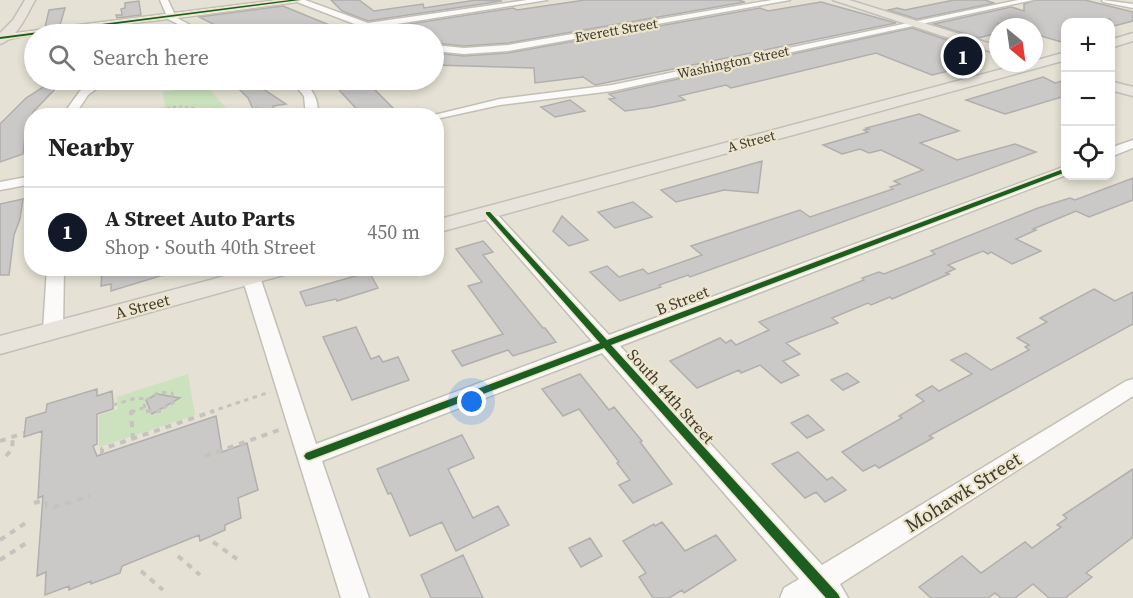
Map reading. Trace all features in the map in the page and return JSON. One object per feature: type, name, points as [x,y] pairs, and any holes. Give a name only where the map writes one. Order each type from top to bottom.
[{"type":"main road","points":[[1,39],[18,22],[30,0]]},
{"type":"main road","points":[[838,0],[989,47]]},
{"type":"main road","points":[[1115,42],[1133,37]]},
{"type":"main road","name":"A Street","points":[[1043,61],[1061,57]]},
{"type":"main road","points":[[1043,64],[1061,70]]},
{"type":"main road","name":"A Street","points":[[444,225],[1001,72]]},
{"type":"main road","points":[[1115,87],[1133,92]]},
{"type":"main road","name":"A Street","points":[[0,345],[255,276]]},
{"type":"street","points":[[164,0],[169,16],[184,24]]},
{"type":"street","points":[[111,24],[298,0],[362,24]]},
{"type":"street","points":[[381,24],[543,0]]},
{"type":"street","name":"Everett Street","points":[[444,50],[479,51],[508,48],[786,0]]},
{"type":"street","name":"Washington Street","points":[[444,114],[500,102],[612,88],[1029,0]]},
{"type":"street","points":[[1107,0],[1133,6]]},
{"type":"street","points":[[1,39],[24,36]]},
{"type":"street","points":[[74,108],[88,90]]},
{"type":"street","points":[[305,90],[310,95],[312,108]]},
{"type":"street","points":[[1115,151],[1133,144]]},
{"type":"street","name":"B Street","points":[[309,456],[1061,172]]},
{"type":"street","points":[[0,186],[24,182]]},
{"type":"street","name":"South 44th Street","points":[[488,213],[826,590]]},
{"type":"street","points":[[53,330],[56,276]]},
{"type":"street","points":[[251,277],[355,598]]},
{"type":"street","name":"Mohawk Street","points":[[794,598],[826,590],[1133,386]]},
{"type":"path","points":[[177,108],[188,106],[196,108]]},
{"type":"path","points":[[102,454],[102,449],[275,391]]},
{"type":"path","points":[[114,405],[136,398],[147,399],[164,392],[174,396],[173,402],[160,411],[150,413],[143,408]]},
{"type":"path","points":[[133,439],[131,412],[143,408],[147,399]]},
{"type":"path","points":[[205,456],[279,430]]},
{"type":"path","points":[[0,441],[24,433]]},
{"type":"path","points":[[6,456],[12,449],[13,437]]},
{"type":"path","points":[[34,503],[44,500],[47,506],[56,509],[90,496]]},
{"type":"path","points":[[0,540],[30,520]]},
{"type":"path","points":[[0,560],[28,542]]},
{"type":"path","points":[[213,542],[237,559]]},
{"type":"path","points":[[178,556],[200,575]]},
{"type":"path","points":[[141,571],[163,590]]},
{"type":"green space","points":[[210,90],[226,108],[165,108],[163,92]]},
{"type":"green space","points":[[188,374],[195,415],[99,447],[99,415],[118,409],[117,397]]},
{"type":"building","points":[[331,0],[359,0],[374,11],[423,4],[424,8],[476,0],[502,1],[368,21],[342,11]]},
{"type":"building","points":[[585,0],[738,0],[745,2],[508,43],[464,46],[444,44],[444,24],[409,24],[513,8],[517,10]]},
{"type":"building","points":[[954,0],[985,0],[994,3],[917,19],[888,10],[897,8],[905,10]]},
{"type":"building","points":[[1035,0],[1085,0],[1133,12],[1133,21],[1115,26],[1115,18],[1061,18],[1061,42],[1043,37],[1043,18],[989,18],[989,35],[978,38],[934,24],[1011,7],[1024,11],[1024,4]]},
{"type":"building","points":[[139,1],[141,15],[117,18],[116,15],[122,15],[121,9],[125,8],[125,3]]},
{"type":"building","points":[[821,2],[896,23],[595,85],[583,77],[535,83],[534,68],[444,65],[444,54],[464,56],[508,53],[760,8],[768,11]]},
{"type":"building","points":[[283,6],[327,24],[213,24],[199,17]]},
{"type":"building","points":[[65,8],[60,24],[46,24],[49,10]]},
{"type":"building","points":[[912,28],[956,43],[950,44],[983,58],[953,65],[961,68],[932,75],[876,53],[731,88],[726,85],[679,96],[685,100],[653,107],[625,111],[609,99],[615,98],[609,94]]},
{"type":"building","points":[[1043,77],[1055,83],[1061,81],[1061,97],[1005,114],[966,100]]},
{"type":"building","points":[[38,90],[54,90],[37,108],[24,108],[23,154],[0,162],[0,124],[26,98]]},
{"type":"building","points":[[240,90],[265,90],[286,104],[273,106],[274,108],[253,108],[248,98]]},
{"type":"building","points":[[375,90],[393,108],[356,108],[340,91]]},
{"type":"building","points":[[570,100],[585,111],[555,117],[541,107]]},
{"type":"building","points":[[919,114],[959,131],[920,143],[957,160],[1015,144],[1036,152],[690,277],[688,275],[659,285],[661,287],[620,301],[590,272],[607,266],[619,277],[643,269],[648,274],[702,255],[691,246],[800,210],[810,217],[893,189],[890,187],[900,184],[894,181],[923,170],[881,150],[869,153],[860,149],[842,154],[823,145],[868,132],[864,130],[869,129],[866,128]]},
{"type":"building","points":[[762,161],[758,193],[724,190],[676,202],[661,190]]},
{"type":"building","points":[[1133,178],[1133,200],[1089,217],[1076,211],[1033,229],[1036,230],[1016,239],[1041,251],[1012,264],[991,252],[988,254],[983,251],[948,265],[955,269],[946,273],[949,274],[892,299],[890,297],[871,305],[868,303],[832,318],[838,323],[786,343],[800,354],[783,361],[799,375],[781,383],[760,365],[741,373],[739,370],[697,388],[670,361],[720,338],[726,343],[731,340],[736,345],[769,330],[759,322],[864,280],[862,278],[879,272],[884,274],[935,254],[931,251],[1038,208],[1070,198],[1075,200]]},
{"type":"building","points":[[23,199],[20,219],[14,235],[9,275],[0,275],[0,204]]},
{"type":"building","points":[[633,202],[652,217],[615,228],[598,212]]},
{"type":"building","points":[[562,216],[588,240],[569,246],[553,231]]},
{"type":"building","points":[[483,241],[493,252],[483,255],[556,342],[513,356],[508,350],[462,366],[452,351],[503,334],[468,286],[482,282],[456,249]]},
{"type":"building","points":[[102,276],[160,276],[111,291],[111,284],[101,286]]},
{"type":"building","points":[[355,276],[371,276],[378,288],[337,301],[336,299],[306,306],[300,292]]},
{"type":"building","points":[[1094,289],[1115,301],[1133,292],[1133,324],[929,436],[933,438],[879,468],[875,465],[863,471],[842,452],[902,418],[899,416],[924,401],[916,395],[932,386],[939,391],[972,374],[951,360],[966,353],[991,370],[1029,350],[1025,347],[1029,345],[1017,338],[1047,322],[1040,318]]},
{"type":"building","points":[[356,327],[371,359],[379,356],[383,362],[398,357],[409,380],[352,400],[323,337]]},
{"type":"building","points":[[847,373],[859,382],[843,390],[831,380]]},
{"type":"building","points":[[580,374],[609,410],[614,407],[642,441],[640,442],[672,484],[633,503],[619,485],[630,480],[579,409],[563,416],[542,389]]},
{"type":"building","points":[[97,389],[97,396],[112,391],[113,409],[97,414],[97,444],[93,446],[97,456],[216,416],[222,452],[247,443],[258,490],[238,498],[241,518],[225,525],[225,530],[200,541],[199,535],[122,566],[120,573],[91,584],[91,581],[69,590],[69,586],[45,595],[46,572],[37,576],[43,496],[38,498],[42,431],[24,437],[26,418],[46,412],[47,404]]},
{"type":"building","points":[[157,394],[180,398],[152,414],[146,400]]},
{"type":"building","points":[[808,415],[824,430],[807,438],[791,423]]},
{"type":"building","points":[[462,435],[474,458],[448,469],[473,518],[498,506],[509,525],[456,551],[442,522],[410,536],[391,493],[388,494],[377,469]]},
{"type":"building","points":[[798,452],[827,480],[832,477],[846,490],[825,502],[816,492],[805,498],[772,464]]},
{"type":"building","points":[[1133,469],[1133,537],[1086,573],[1092,577],[1065,598],[1049,598],[1033,584],[1015,598],[1001,598],[995,593],[988,598],[931,598],[919,587],[962,556],[981,573],[1025,542],[1032,548],[1061,527],[1057,525],[1067,518],[1063,515]]},
{"type":"building","points":[[662,522],[685,551],[716,535],[736,560],[684,593],[682,590],[669,598],[653,598],[639,577],[646,573],[623,541]]},
{"type":"building","points":[[590,538],[602,556],[581,567],[569,548]]},
{"type":"building","points":[[463,555],[483,598],[431,598],[421,575]]},
{"type":"cycle path","points":[[110,24],[298,0]]},
{"type":"cycle path","points":[[0,38],[24,35]]},
{"type":"cycle path","points":[[309,456],[1061,172]]},
{"type":"cycle path","points":[[488,213],[834,598]]},
{"type":"place","name":"A Street Auto Parts","points":[[963,56]]}]
